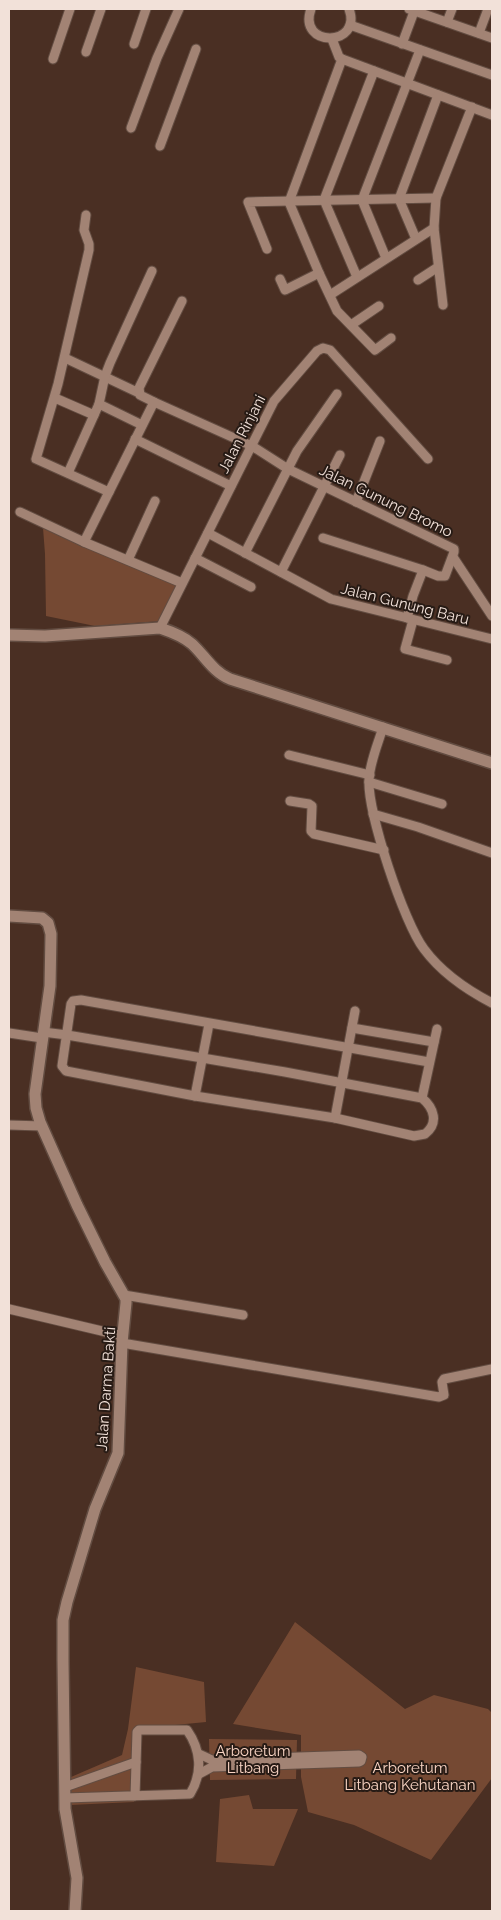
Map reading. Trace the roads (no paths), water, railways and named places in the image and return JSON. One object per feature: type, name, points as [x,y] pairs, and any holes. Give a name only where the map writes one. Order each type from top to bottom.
[{"type":"street","points":[[53,58],[70,9]]},
{"type":"street","points":[[86,52],[101,9]]},
{"type":"street","points":[[134,44],[146,9]]},
{"type":"street","points":[[131,128],[157,58],[179,9]]},
{"type":"street","points":[[311,9],[309,19],[312,28],[322,37],[332,39],[344,33],[350,25],[351,16],[349,9]]},
{"type":"street","points":[[402,44],[413,9],[492,38]]},
{"type":"street","points":[[447,22],[452,9]]},
{"type":"street","points":[[479,33],[488,9]]},
{"type":"street","points":[[350,25],[492,75]]},
{"type":"street","points":[[332,39],[339,57],[342,59],[492,114]]},
{"type":"street","points":[[160,146],[196,49]]},
{"type":"street","points":[[386,258],[362,200],[420,50]]},
{"type":"street","points":[[342,59],[289,202],[337,311],[375,350],[391,338]]},
{"type":"street","points":[[357,277],[324,200],[374,71]]},
{"type":"street","points":[[416,239],[399,199],[438,95]]},
{"type":"street","points":[[443,306],[434,228],[436,198],[472,107]]},
{"type":"street","points":[[267,249],[248,202],[436,198]]},
{"type":"street","points":[[86,215],[84,230],[90,247],[55,398],[36,459],[109,492]]},
{"type":"street","points":[[330,295],[434,228]]},
{"type":"street","points":[[418,280],[438,267]]},
{"type":"street","points":[[68,473],[100,404],[105,376],[152,271]]},
{"type":"street","points":[[280,279],[285,290],[319,273]]},
{"type":"street","points":[[139,393],[139,388],[182,301]]},
{"type":"street","points":[[351,325],[379,306]]},
{"type":"street","name":"Jalan Rinjani","points":[[160,628],[274,401],[317,351],[324,348],[330,350],[428,459]]},
{"type":"street","name":"Jalan Gunung Bromo","points":[[65,358],[105,376],[154,402],[252,446],[288,469],[452,548],[454,552],[453,557],[445,576],[438,576],[423,570]]},
{"type":"street","points":[[245,553],[296,451],[337,394]]},
{"type":"street","points":[[55,398],[94,415]]},
{"type":"street","points":[[84,542],[154,402]]},
{"type":"street","points":[[100,404],[142,425]]},
{"type":"street","points":[[135,439],[231,486]]},
{"type":"street","points":[[356,502],[380,441]]},
{"type":"street","points":[[281,572],[340,455]]},
{"type":"street","points":[[128,560],[155,500]]},
{"type":"street","points":[[20,512],[84,542],[182,583]]},
{"type":"street","name":"Jalan Gunung Baru","points":[[208,533],[331,599],[491,639]]},
{"type":"street","points":[[323,538],[423,570],[413,596],[405,649],[448,660]]},
{"type":"street","points":[[453,557],[492,616]]},
{"type":"street","points":[[195,558],[251,587]]},
{"type":"street","points":[[9,635],[24,637],[160,628],[187,640],[215,670],[230,679],[492,763]]},
{"type":"street","points":[[491,639],[492,629]]},
{"type":"street","points":[[382,727],[369,779],[373,814],[408,921],[422,947],[444,971],[492,1004]]},
{"type":"street","points":[[289,755],[369,779],[442,804]]},
{"type":"street","points":[[290,801],[310,804],[311,831],[314,834],[384,850]]},
{"type":"street","points":[[373,814],[418,827],[492,853]]},
{"type":"street","name":"Jalan Darma Bakti","points":[[9,916],[42,918],[48,923],[51,934],[52,961],[35,1094],[36,1112],[77,1205],[105,1262],[124,1295],[126,1308],[118,1453],[97,1504],[67,1602],[64,1620],[62,1661],[65,1793],[76,1878],[75,1911]]},
{"type":"street","points":[[9,1033],[67,1035],[285,1072],[422,1098],[429,1104],[434,1119],[431,1129],[425,1134],[414,1136],[335,1118],[195,1096],[66,1071],[62,1066],[67,1035],[71,1004],[76,1000],[429,1062]]},
{"type":"street","points":[[335,1118],[355,1011]]},
{"type":"street","points":[[195,1096],[209,1024]]},
{"type":"street","points":[[352,1028],[434,1042]]},
{"type":"street","points":[[422,1098],[437,1029]]},
{"type":"street","points":[[9,1124],[42,1126]]},
{"type":"street","points":[[124,1295],[242,1315]]},
{"type":"street","points":[[9,1310],[123,1340],[439,1397],[444,1394],[442,1382],[444,1379],[492,1369]]},
{"type":"street","points":[[135,1796],[137,1732],[141,1729],[187,1730],[199,1754],[212,1764]]},
{"type":"street","points":[[65,1793],[135,1796],[190,1794],[199,1774],[199,1754]]},
{"type":"street","points":[[199,1774],[212,1764],[359,1755],[362,1758],[359,1762],[299,1760]]},
{"type":"street","points":[[65,1793],[136,1762]]},
{"type":"park label","name":"Arboretum Litbang","points":[[253,1760]]},
{"type":"park label","name":"Arboretum Litbang Kehutanan","points":[[410,1776]]}]
